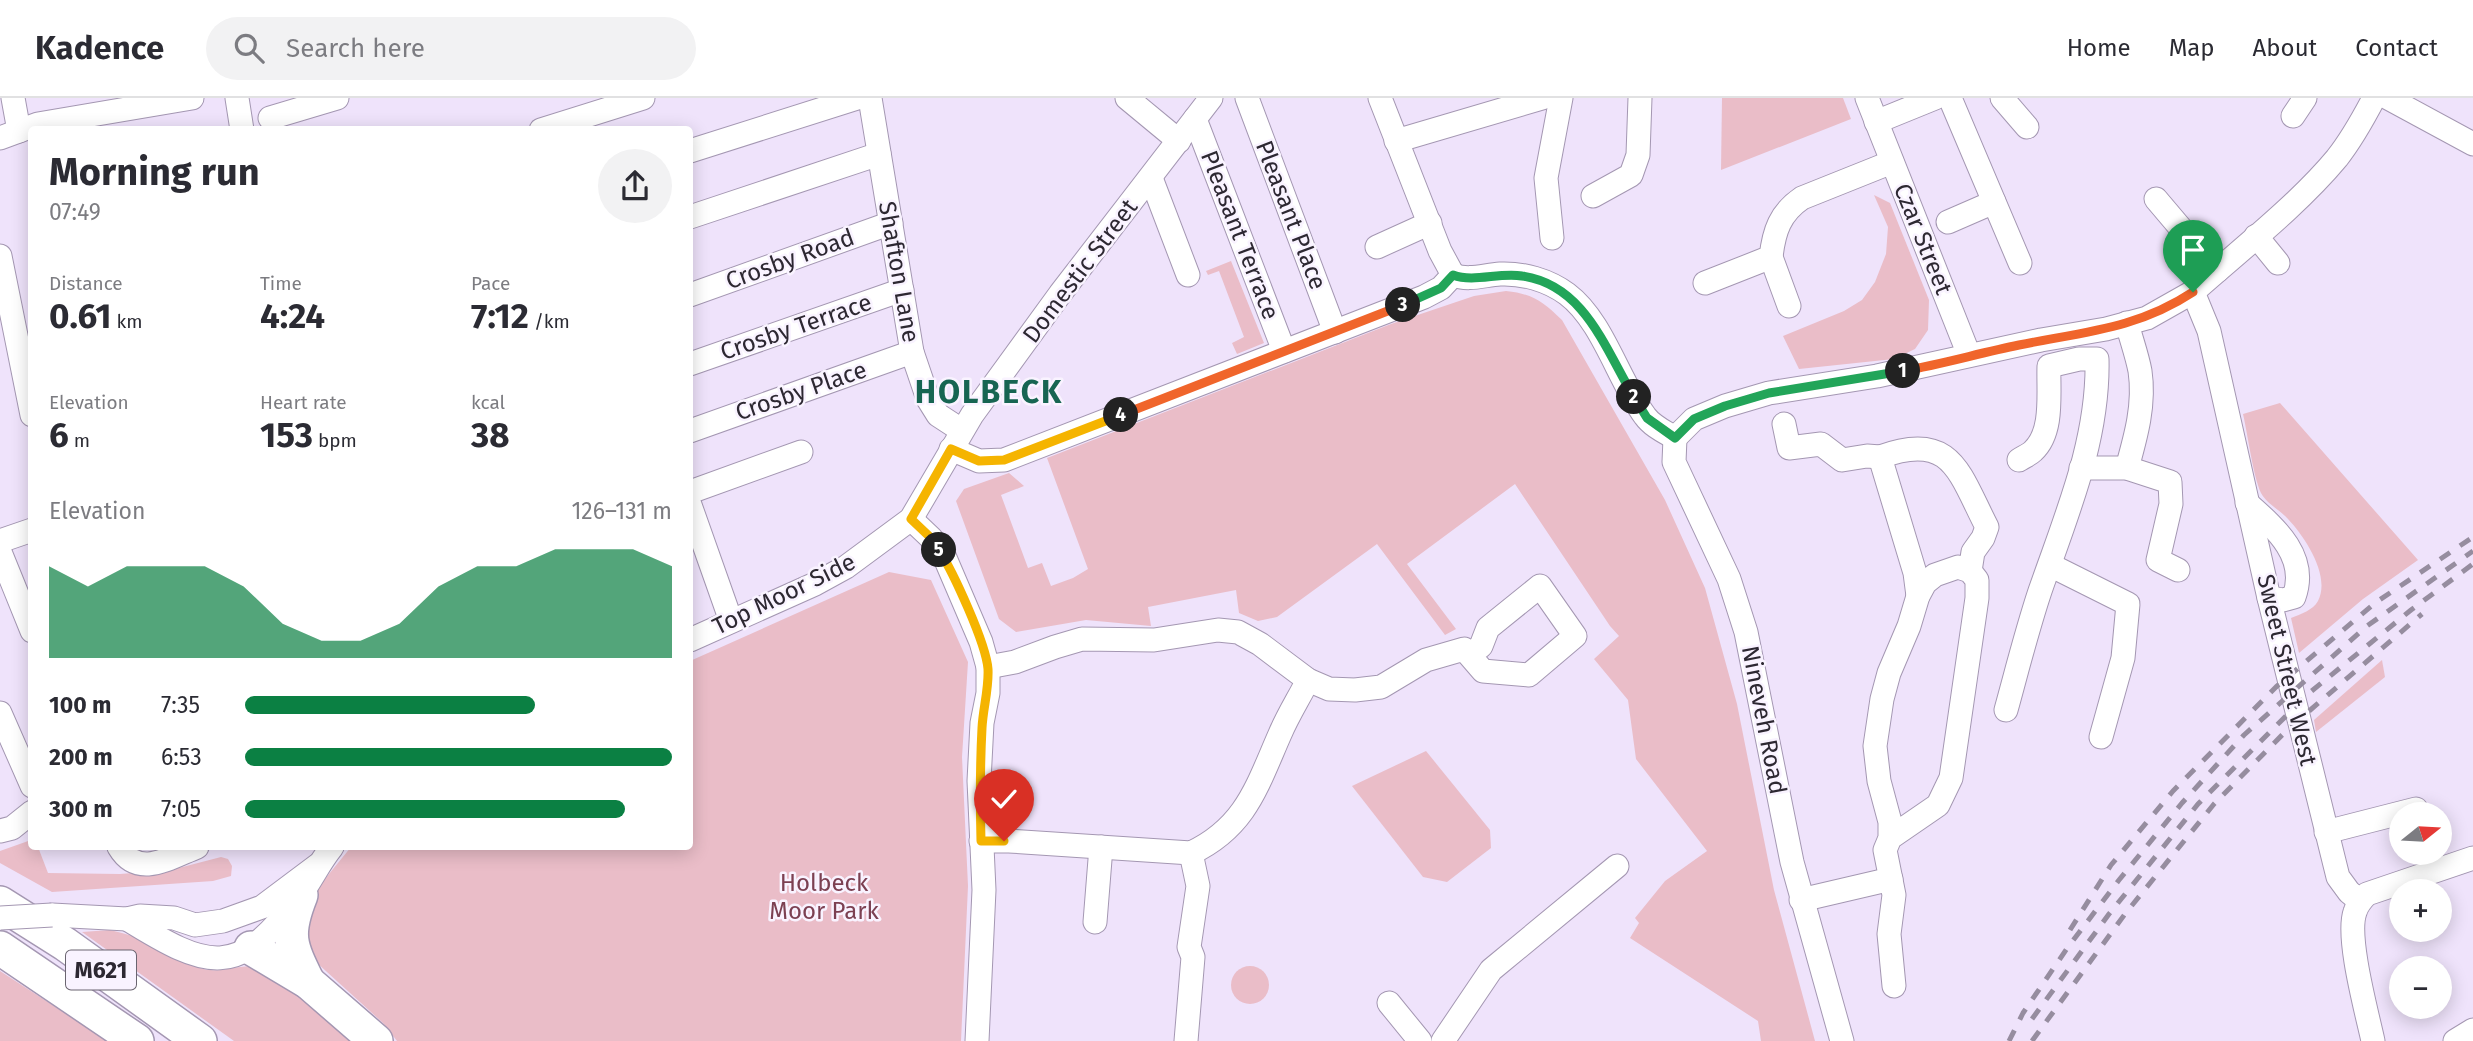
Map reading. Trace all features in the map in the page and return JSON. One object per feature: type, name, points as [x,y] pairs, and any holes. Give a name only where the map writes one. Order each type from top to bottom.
[{"type":"highway","points":[[300,895],[291,918],[290,936],[296,958],[308,982]]},
{"type":"highway","name":"M621","points":[[0,903],[65,944],[200,1041]]},
{"type":"highway","name":"M621","points":[[0,948],[137,1041]]},
{"type":"highway","points":[[251,948],[308,982],[376,1041]]},
{"type":"street","points":[[13,98],[24,131]]},
{"type":"street","points":[[49,126],[192,98]]},
{"type":"street","points":[[237,98],[241,126]]},
{"type":"street","points":[[270,118],[337,98]]},
{"type":"street","points":[[552,126],[643,98]]},
{"type":"street","points":[[693,149],[857,98]]},
{"type":"street","name":"Shafton Lane","points":[[870,98],[912,352],[928,399],[956,440],[979,461],[1004,460],[1220,369],[1284,351]]},
{"type":"street","points":[[1126,98],[1179,141]]},
{"type":"street","name":"Domestic Street","points":[[911,519],[956,440],[1060,294],[1211,98]]},
{"type":"street","name":"Pleasant Place","points":[[1247,98],[1335,332]]},
{"type":"street","points":[[1380,98],[1453,275],[1463,279],[1502,274],[1524,276],[1548,283],[1568,295],[1589,318],[1646,417],[1675,438],[1694,419],[1725,406],[1769,393],[1899,372],[2147,318],[2193,292],[2305,192],[2336,158],[2359,127],[2374,98]]},
{"type":"street","points":[[1396,141],[1542,98]]},
{"type":"street","points":[[1552,238],[1546,178],[1561,98]]},
{"type":"street","points":[[1593,196],[1631,175],[1638,155],[1640,98]]},
{"type":"street","name":"Czar Street","points":[[1867,98],[1969,355]]},
{"type":"street","points":[[2002,98],[2027,127]]},
{"type":"street","points":[[2388,98],[2473,144]]},
{"type":"street","points":[[1876,122],[1950,99],[2020,263]]},
{"type":"street","name":"Pleasant Terrace","points":[[1195,119],[1284,351]]},
{"type":"street","points":[[693,215],[880,154]]},
{"type":"street","points":[[1789,306],[1771,257],[1773,238],[1781,219],[1789,208],[1802,198],[1892,162]]},
{"type":"street","points":[[1151,178],[1188,275]]},
{"type":"street","points":[[2156,199],[2217,271]]},
{"type":"street","name":"Czar Street","points":[[1948,222],[1994,202]]},
{"type":"street","name":"Crosby Road","points":[[693,294],[891,223]]},
{"type":"street","points":[[1377,247],[1430,223]]},
{"type":"street","points":[[2256,236],[2278,263]]},
{"type":"street","points":[[0,256],[28,395]]},
{"type":"street","points":[[1705,283],[1771,257]]},
{"type":"street","points":[[1284,351],[1424,297],[1441,288],[1453,275]]},
{"type":"street","name":"Crosby Terrace","points":[[693,363],[902,290]]},
{"type":"street","name":"Sweet Street West","points":[[2193,292],[2209,331],[2269,598],[2338,877],[2360,901]]},
{"type":"street","points":[[2127,323],[2140,369],[2142,396],[2138,430],[2127,468]]},
{"type":"street","name":"Crosby Place","points":[[693,430],[912,352]]},
{"type":"street","points":[[2006,710],[2039,594],[2070,510],[2081,468],[2098,386],[2097,359],[2079,359],[2049,366],[2047,421],[2041,439],[2033,451],[2019,460]]},
{"type":"street","points":[[1784,424],[1789,447],[1821,444],[1842,460],[1880,457],[1917,448],[1947,456],[1956,466],[1987,527],[1973,552],[1970,571]]},
{"type":"street","name":"Nineveh Road","points":[[1675,438],[1674,462],[1729,579],[1746,632],[1801,900],[1842,1041]]},
{"type":"street","points":[[693,491],[801,452]]},
{"type":"street","points":[[1880,457],[1915,573],[1918,596]]},
{"type":"street","points":[[2081,468],[2127,468],[2170,482],[2171,504],[2158,560],[2178,570]]},
{"type":"street","points":[[2247,503],[2279,532],[2291,550],[2297,568],[2299,584],[2294,597],[2283,600],[2269,598]]},
{"type":"street","points":[[911,519],[931,538],[945,558],[981,642],[988,667],[979,781],[984,890],[976,1041]]},
{"type":"street","name":"Top Moor Side","points":[[693,639],[815,584],[846,567],[911,519]]},
{"type":"street","points":[[693,523],[698,553],[731,621]]},
{"type":"street","points":[[0,541],[28,531]]},
{"type":"street","points":[[0,552],[28,621]]},
{"type":"street","points":[[2050,565],[2128,604],[2123,658],[2101,737]]},
{"type":"street","points":[[1891,838],[1875,746],[1889,673],[1925,583],[1935,575],[1958,567],[1970,571],[1977,580],[1951,778],[1938,805],[1891,838],[1885,850],[1894,895],[1889,934],[1894,986]]},
{"type":"street","points":[[988,667],[1015,662],[1083,639],[1154,640],[1218,630],[1238,632],[1260,644],[1308,680],[1329,689],[1381,687],[1426,660],[1480,646],[1488,628],[1540,586],[1575,636],[1529,675],[1483,671],[1467,651]]},
{"type":"street","points":[[981,841],[1191,853],[1221,836],[1245,810],[1308,680]]},
{"type":"street","points":[[0,713],[28,777]]},
{"type":"street","points":[[0,831],[12,828],[28,815]]},
{"type":"street","points":[[2326,832],[2389,816]]},
{"type":"street","points":[[1095,922],[1101,847]]},
{"type":"street","points":[[121,850],[126,859],[137,865],[153,863],[189,850]]},
{"type":"street","points":[[1186,1041],[1193,957],[1189,947],[1198,886],[1191,853]]},
{"type":"street","points":[[127,919],[179,947],[210,959],[238,956],[272,929],[300,895],[325,856]]},
{"type":"street","points":[[195,925],[223,921],[262,907],[325,856]]},
{"type":"street","points":[[2373,1041],[2354,952],[2353,914],[2360,901],[2367,894],[2473,859]]},
{"type":"street","points":[[1443,1041],[1491,970],[1617,866]]},
{"type":"street","points":[[1801,900],[1891,879]]},
{"type":"street","points":[[0,918],[52,915],[127,919],[140,916],[174,918],[251,948]]},
{"type":"street","points":[[1389,1003],[1420,1041]]},
{"type":"street","name":"Nineveh Road","points":[[1833,1009],[1836,1041]]},
{"type":"street","points":[[2455,1041],[2473,1030]]},
{"type":"green space","points":[[1722,98],[1843,98],[1851,119],[1721,170]]},
{"type":"green space","points":[[1874,195],[1890,203],[1929,300],[1928,330],[1915,349],[1894,359],[1799,369],[1783,336],[1844,311],[1862,300],[1875,282],[1886,254],[1888,227]]},
{"type":"green space","points":[[1231,261],[1264,343],[1237,354],[1232,343],[1244,337],[1219,271],[1208,275],[1206,271]]},
{"type":"green space","points":[[1506,291],[1524,294],[1537,300],[1562,320],[1665,500],[1705,588],[1737,704],[1774,890],[1815,1041],[1761,1041],[1758,1021],[1630,938],[1639,923],[1635,918],[1665,881],[1707,851],[1636,759],[1628,700],[1594,659],[1619,636],[1515,484],[1407,564],[1456,629],[1445,635],[1377,544],[1277,617],[1258,621],[1239,613],[1236,590],[1148,607],[1151,626],[1086,620],[1016,632],[999,619],[956,501],[964,489],[1009,473],[1024,486],[1001,495],[1028,568],[1042,563],[1051,586],[1073,578],[1088,569],[1047,458],[1391,324],[1474,296]]},
{"type":"green space","points":[[2280,403],[2418,560],[2363,599],[2299,653],[2291,618],[2310,609],[2318,601],[2321,591],[2319,569],[2295,527],[2261,493],[2243,414]]},
{"type":"green space","name":"Holbeck Moor Park","points":[[889,572],[931,580],[968,662],[962,757],[968,886],[961,1041],[397,1041],[383,1023],[305,952],[302,907],[349,850],[693,850],[693,660]]},
{"type":"green space","points":[[2382,660],[2385,677],[2316,732],[2314,720]]},
{"type":"green space","points":[[1426,751],[1490,830],[1491,848],[1447,882],[1423,877],[1352,786]]},
{"type":"green space","points":[[28,841],[28,850],[39,850],[48,873],[120,874],[171,870],[221,857],[228,859],[232,866],[231,876],[213,881],[52,892],[0,863],[0,851]]},
{"type":"green space","points":[[110,930],[151,943],[207,970],[251,966],[270,971],[324,1010],[359,1041],[234,1041],[82,932]]},
{"type":"green space","points":[[1250,966],[1264,971],[1269,985],[1264,999],[1250,1004],[1236,999],[1231,985],[1236,971]]},
{"type":"green space","points":[[0,971],[94,1032],[106,1041],[0,1041]]},
{"type":"railway","points":[[2070,930],[2111,865],[2173,791],[2276,687],[2375,603],[2473,537]]},
{"type":"railway","points":[[2009,1041],[2023,1013],[2068,947],[2119,880],[2182,803],[2244,735],[2367,626],[2473,551]]},
{"type":"railway","points":[[2032,1019],[2109,914],[2198,804],[2308,694],[2411,610],[2473,564]]},
{"type":"railway","points":[[2032,1041],[2125,914],[2214,804],[2287,730],[2422,614]]},
{"type":"district","name":"HOLBECK","points":[[989,392]]},
{"type":"route","points":[[1004,841],[981,841],[979,781],[988,667],[981,642],[945,558],[931,538],[911,519],[951,449],[979,461],[1004,460],[1424,297],[1441,288],[1453,275],[1463,279],[1502,274],[1524,276],[1548,283],[1568,295],[1589,318],[1646,417],[1675,438],[1694,419],[1725,406],[1769,393],[1933,366],[1969,355],[2106,329],[2147,318],[2193,292]]}]
